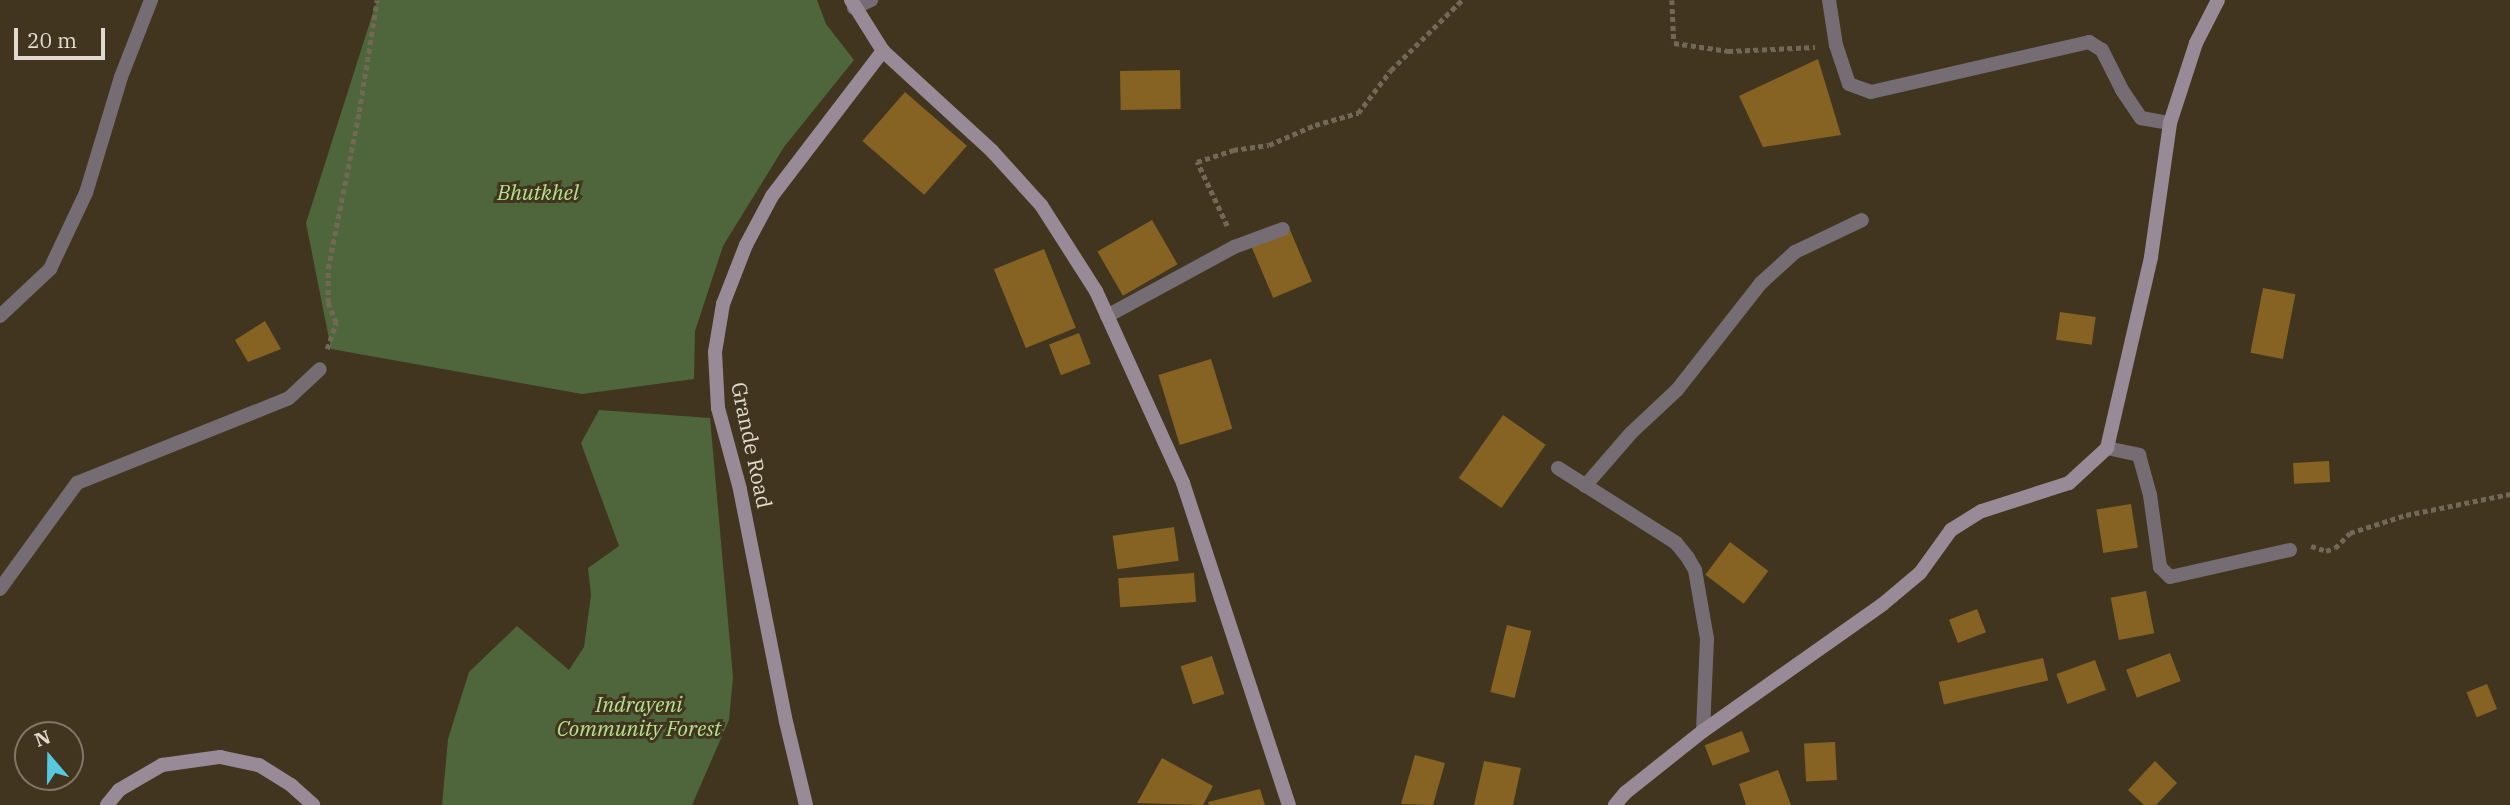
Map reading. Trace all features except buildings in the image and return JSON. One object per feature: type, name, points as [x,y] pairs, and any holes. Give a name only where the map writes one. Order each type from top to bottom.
[{"type":"street","points":[[0,316],[50,269],[86,193],[121,78],[151,0]]},
{"type":"street","points":[[871,0],[852,4],[883,51],[992,151],[1041,205],[1096,291],[1183,483],[1289,805]]},
{"type":"street","points":[[1829,0],[1836,45],[1849,83],[1871,92],[2089,42],[2102,50],[2122,90],[2141,118],[2170,123]]},
{"type":"street","points":[[1615,805],[1703,731],[1883,604],[1920,573],[1951,530],[1982,511],[2069,483],[2107,448],[2151,257],[2170,123],[2196,43],[2218,0]]},
{"type":"street","name":"Grande Road","points":[[806,805],[786,722],[740,489],[718,408],[715,352],[723,304],[746,245],[772,197],[883,51]]},
{"type":"street","points":[[1585,486],[1630,433],[1677,390],[1761,283],[1795,252],[1862,220]]},
{"type":"street","points":[[1107,316],[1234,247],[1283,229]]},
{"type":"street","points":[[0,589],[78,483],[289,398],[320,369]]},
{"type":"street","points":[[2107,448],[2139,455],[2150,495],[2160,566],[2170,577],[2290,550]]},
{"type":"street","points":[[1558,468],[1676,543],[1695,570],[1707,639],[1703,731]]},
{"type":"street","points":[[107,805],[119,790],[162,765],[220,757],[259,765],[291,785],[313,805]]},
{"type":"path","points":[[320,369],[336,323],[328,303],[328,269],[359,112],[377,0]]},
{"type":"path","points":[[1234,247],[1197,162],[1233,150],[1269,145],[1315,125],[1358,113],[1391,70],[1462,0]]},
{"type":"path","points":[[1672,0],[1674,43],[1728,51],[1836,45]]},
{"type":"path","points":[[2290,550],[2299,541],[2326,551],[2335,548],[2350,533],[2406,515],[2510,494]]},
{"type":"green space","name":"Bhutkhel","points":[[377,0],[817,0],[826,24],[854,60],[784,147],[723,246],[695,331],[694,379],[582,394],[331,349],[306,223]]},
{"type":"green space","name":"Indrayeni Community Forest","points":[[599,410],[710,418],[733,677],[729,720],[692,805],[442,805],[448,739],[469,672],[517,626],[569,670],[584,647],[591,595],[588,568],[619,546],[581,443]]}]
